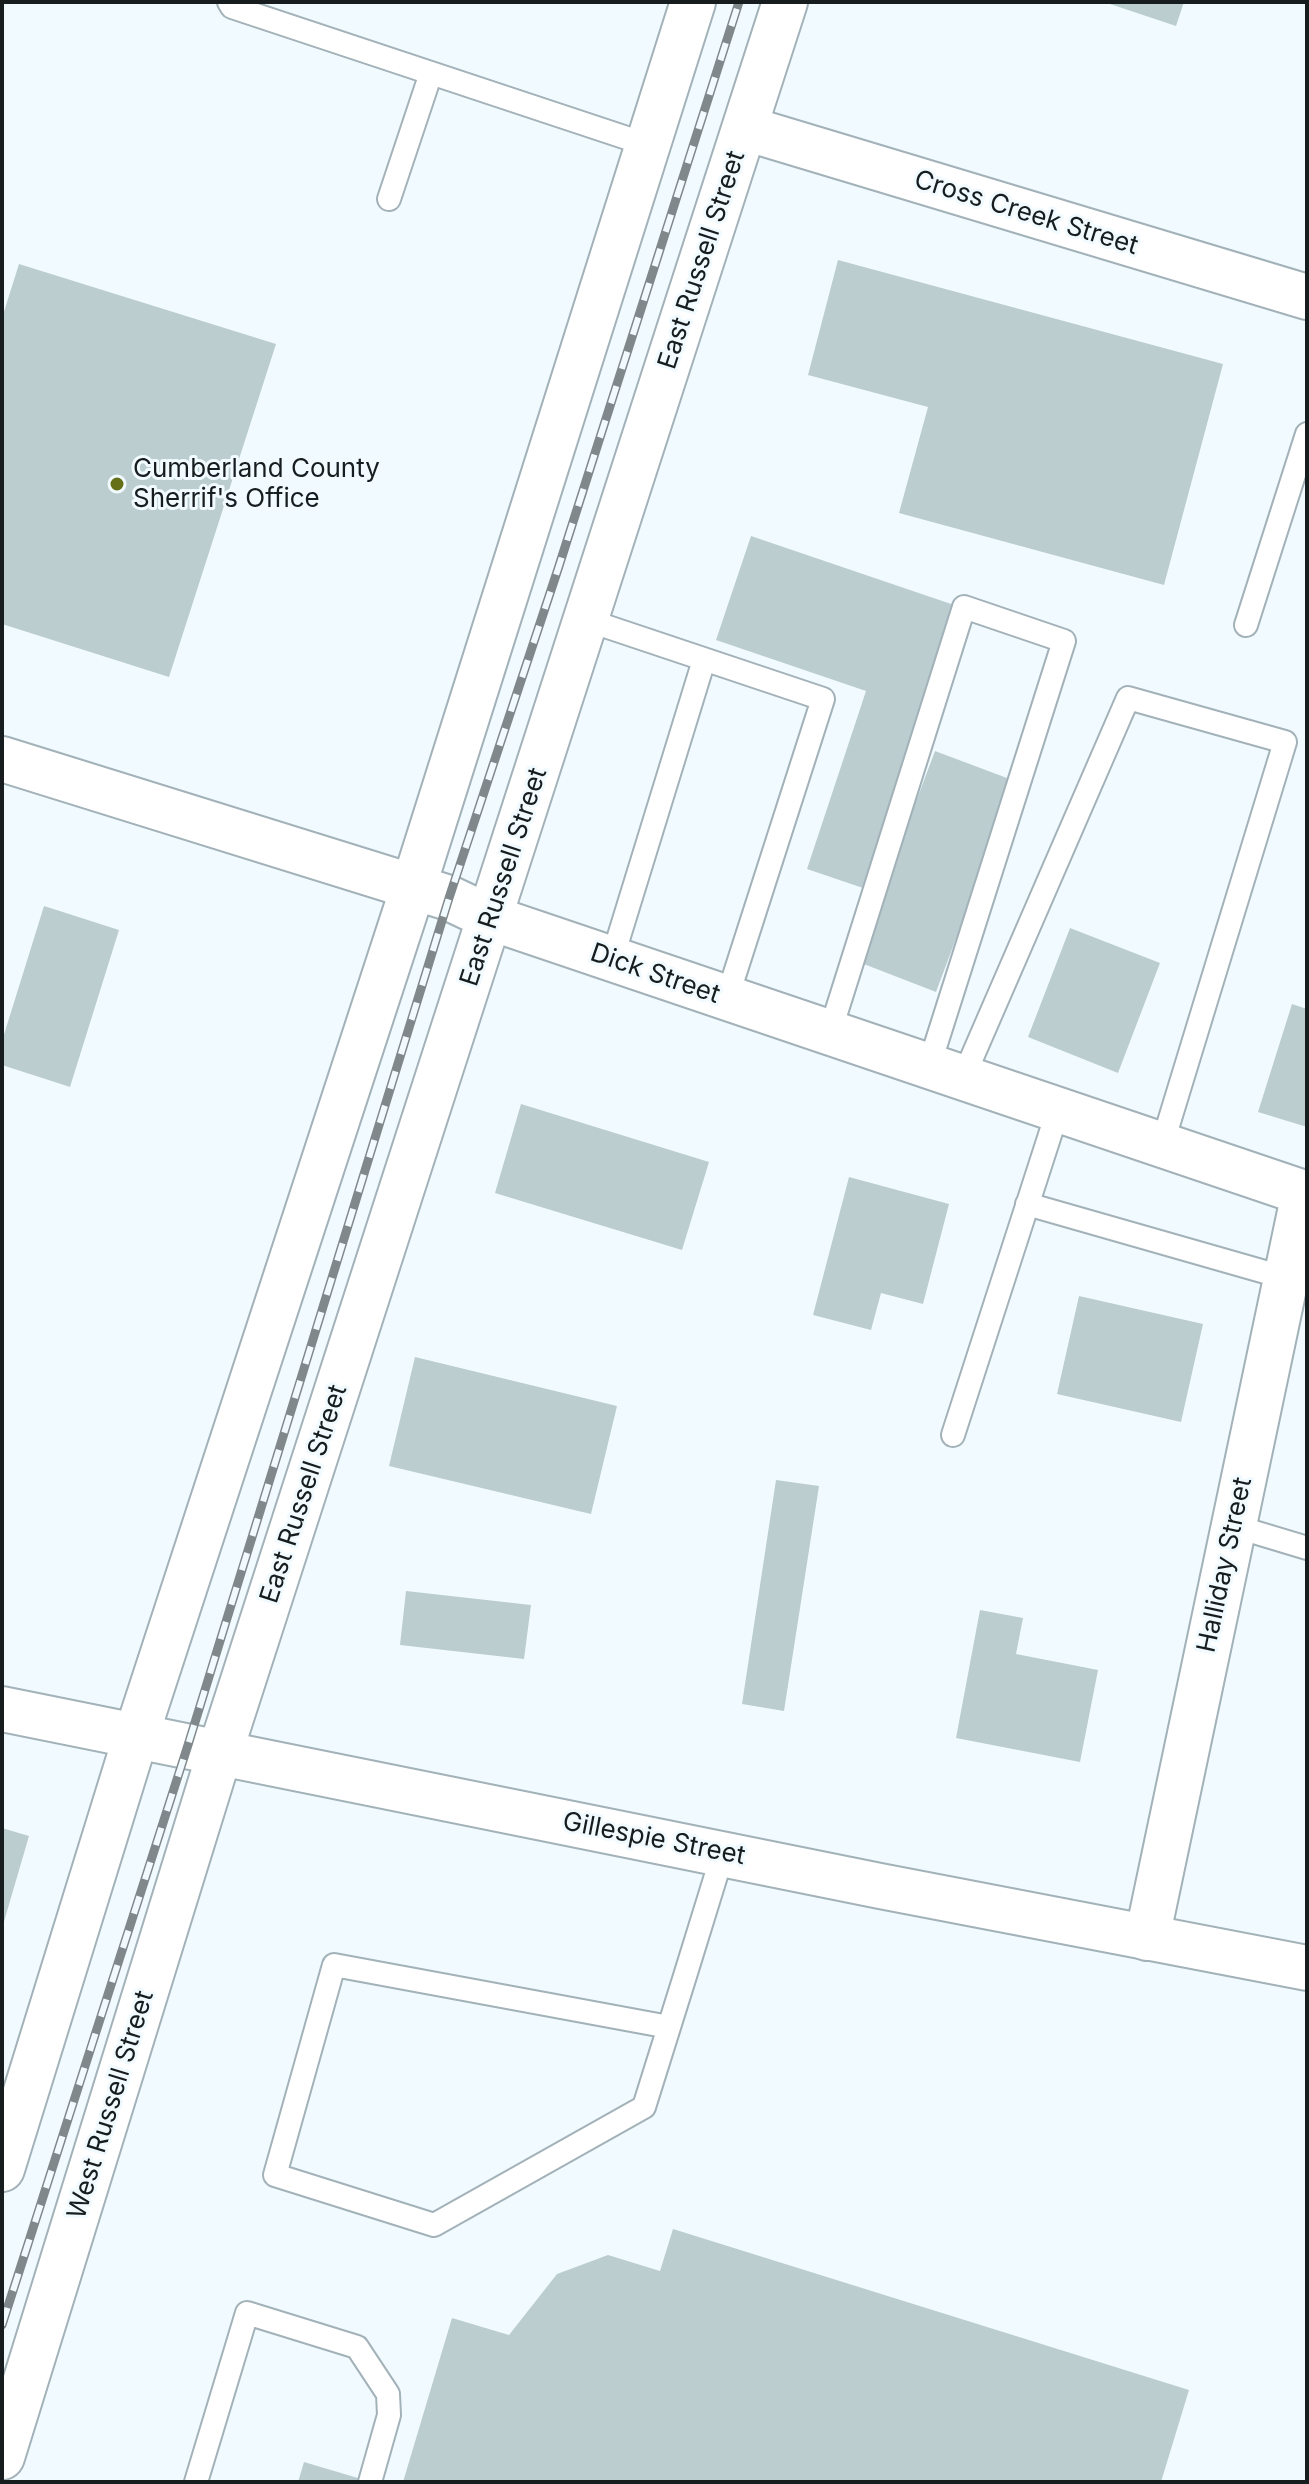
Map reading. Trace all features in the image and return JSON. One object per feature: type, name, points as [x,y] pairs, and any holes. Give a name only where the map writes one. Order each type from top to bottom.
[{"type":"main road","points":[[2,2169],[136,1736],[413,888],[693,2]]},
{"type":"main road","name":"East Russell Street","points":[[220,1752],[785,2]]},
{"type":"main road","name":"Cross Creek Street","points":[[745,128],[1307,297]]},
{"type":"main road","name":"Dick Street","points":[[2,759],[449,898],[491,918],[1305,1194]]},
{"type":"main road","name":"Halliday Street","points":[[1147,1938],[1305,1194]]},
{"type":"main road","name":"Gillespie Street","points":[[2,1709],[880,1886],[1307,1968]]},
{"type":"main road","name":"West Russell Street","points":[[2,2457],[220,1752]]},
{"type":"lane","points":[[229,2],[232,7],[648,145]]},
{"type":"lane","points":[[389,199],[431,73]]},
{"type":"lane","points":[[1246,625],[1307,434]]},
{"type":"lane","points":[[830,1032],[964,607],[1064,641],[946,1072]]},
{"type":"lane","points":[[587,620],[823,699],[727,998]]},
{"type":"lane","points":[[612,959],[704,660]]},
{"type":"lane","points":[[946,1072],[1128,698],[1285,742],[1162,1145]]},
{"type":"lane","points":[[953,1435],[1058,1110]]},
{"type":"lane","points":[[1027,1204],[1286,1278]]},
{"type":"lane","points":[[1234,1526],[1307,1548]]},
{"type":"lane","points":[[669,2027],[334,1965],[275,2175],[434,2225],[644,2107],[669,2027],[723,1853]]},
{"type":"lane","points":[[196,2482],[247,2313],[357,2347],[388,2394],[389,2415],[370,2482]]},
{"type":"building","points":[[1104,2],[1184,2],[1176,26]]},
{"type":"building","points":[[838,260],[1223,364],[1164,585],[899,513],[928,407],[808,375]]},
{"type":"building","name":"Cumberland County Sherrif's Office","points":[[19,264],[276,344],[169,677],[2,624],[2,318]]},
{"type":"building","points":[[751,536],[957,606],[863,888],[807,869],[866,691],[716,640]]},
{"type":"building","points":[[935,751],[1015,781],[936,992],[856,961]]},
{"type":"building","points":[[44,906],[119,930],[70,1087],[2,1065],[2,1041]]},
{"type":"building","points":[[1070,928],[1160,963],[1118,1073],[1028,1037]]},
{"type":"building","points":[[1292,1004],[1307,1009],[1307,1127],[1258,1112]]},
{"type":"building","points":[[521,1104],[709,1162],[682,1250],[495,1193]]},
{"type":"building","points":[[849,1177],[949,1204],[923,1304],[881,1293],[871,1330],[813,1315]]},
{"type":"building","points":[[1079,1296],[1203,1324],[1181,1422],[1057,1394]]},
{"type":"building","points":[[415,1357],[617,1406],[591,1514],[389,1466]]},
{"type":"building","points":[[776,1480],[819,1486],[784,1711],[742,1704]]},
{"type":"building","points":[[406,1591],[531,1605],[524,1659],[400,1645]]},
{"type":"building","points":[[980,1610],[1023,1618],[1016,1654],[1098,1670],[1080,1762],[956,1738]]},
{"type":"building","points":[[2,1828],[29,1836],[3,1925],[2,1925]]},
{"type":"building","points":[[673,2229],[1189,2390],[1161,2482],[403,2482],[452,2318],[509,2335],[557,2274],[608,2255],[660,2271]]},
{"type":"building","points":[[304,2462],[368,2481],[368,2482],[298,2482]]},
{"type":"railway","points":[[2,2325],[188,1745],[449,898],[739,2]]},
{"type":"place","name":"Cumberland County Sherrif's Office","points":[[117,484]]}]
